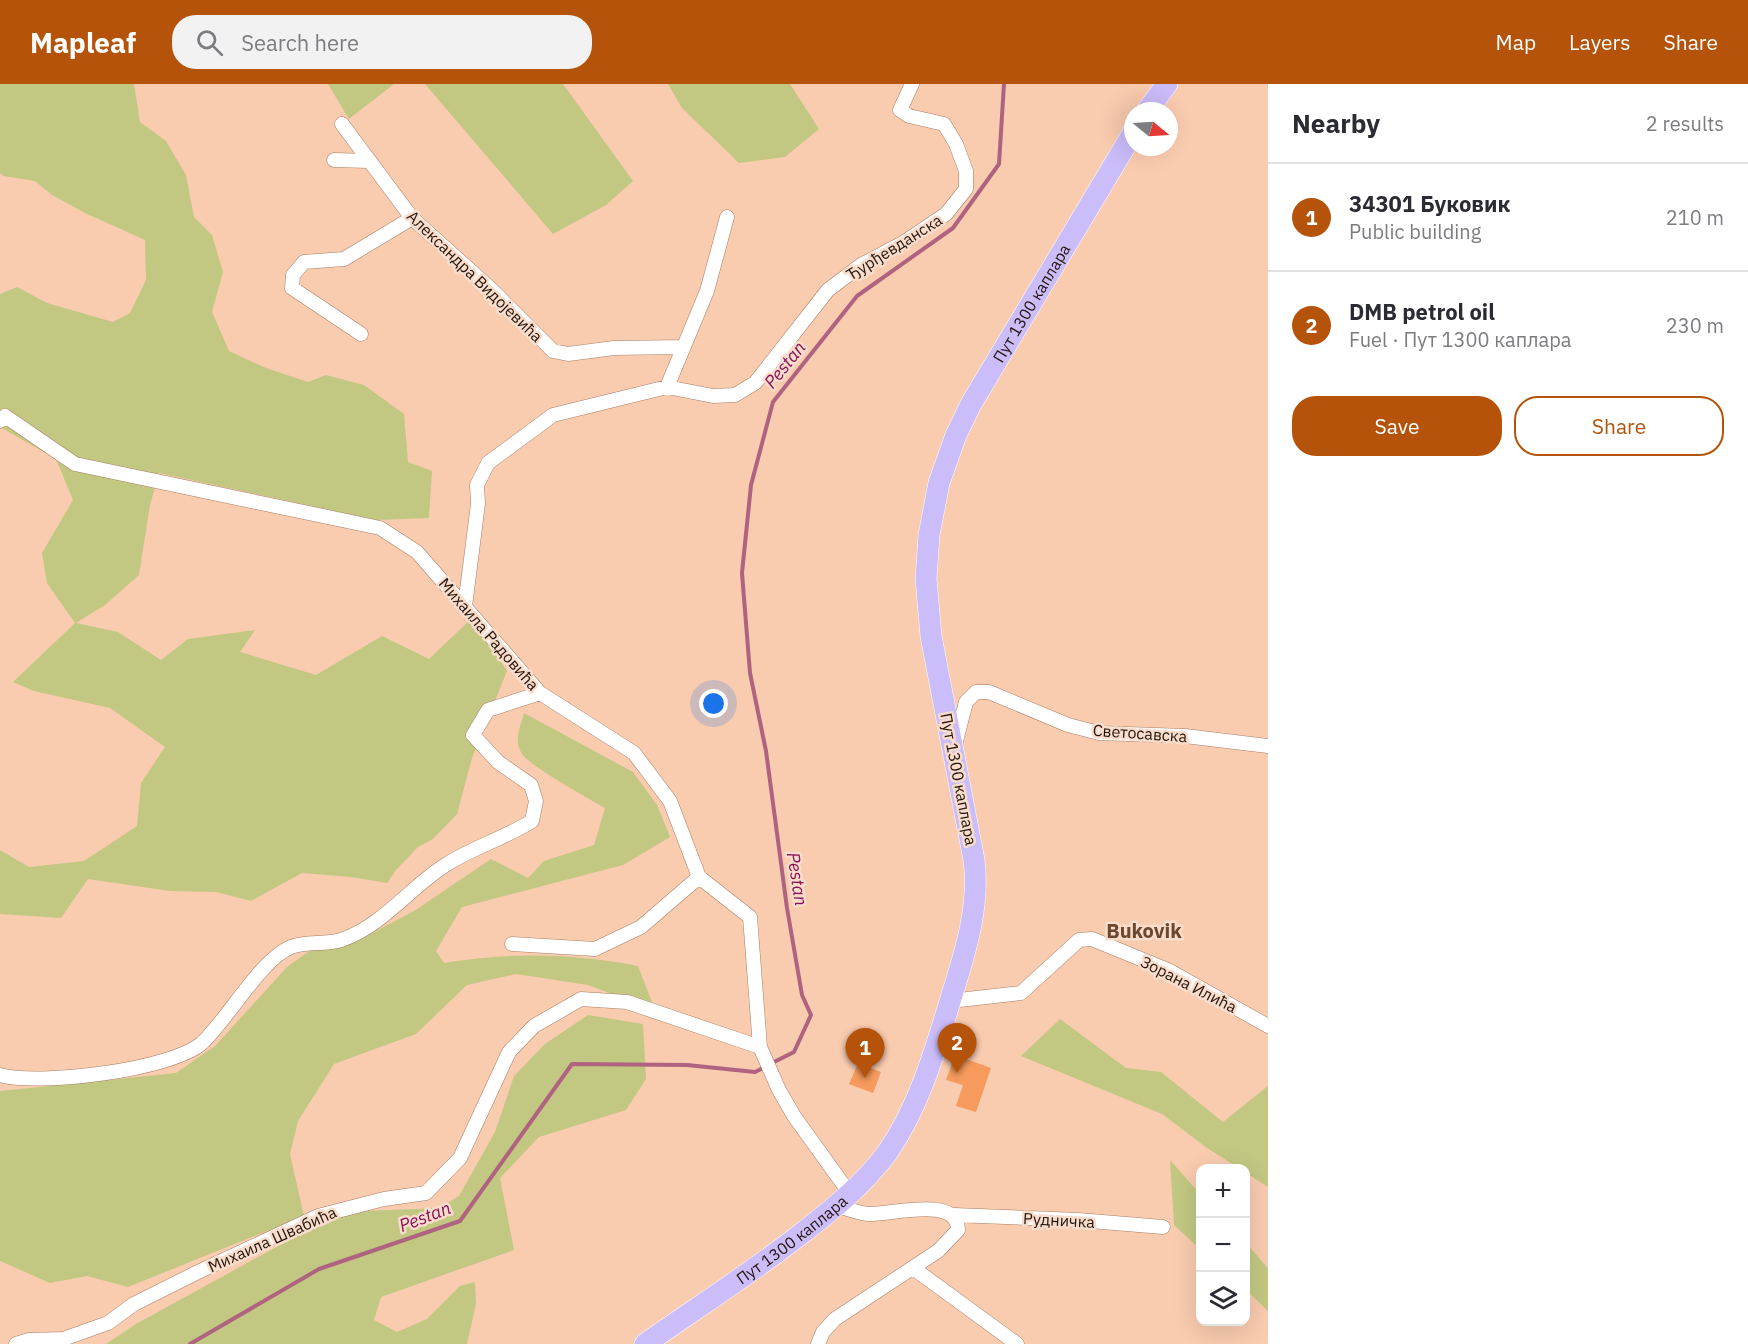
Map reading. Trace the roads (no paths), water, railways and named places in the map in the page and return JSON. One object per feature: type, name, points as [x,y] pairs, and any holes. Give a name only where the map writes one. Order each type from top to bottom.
[{"type":"main road","points":[[1154,102],[1167,84]]},
{"type":"main road","name":"Пут 1300 каплара","points":[[645,1344],[751,1272],[843,1200],[882,1159],[907,1119],[927,1073],[950,1001],[971,923],[976,886],[973,850],[953,753],[927,598],[926,556],[939,483],[950,449],[971,404],[1124,148]]},
{"type":"street","name":"Ђурђевданска","points":[[465,606],[478,504],[477,485],[488,463],[553,415],[667,387],[713,396],[735,395],[755,383],[828,290],[861,265],[903,243],[946,214],[966,189],[966,171],[956,144],[944,124],[909,116],[900,110],[912,84]]},
{"type":"street","name":"Александра Видојевића","points":[[342,124],[411,218],[491,289],[553,351],[568,354],[614,348],[683,347]]},
{"type":"street","points":[[334,160],[369,161]]},
{"type":"street","points":[[667,387],[707,291],[727,217]]},
{"type":"street","points":[[361,334],[292,288],[292,275],[304,262],[344,260],[411,218]]},
{"type":"street","name":"Михаила Радовића","points":[[0,421],[5,416],[75,464],[380,528],[417,552],[540,693],[634,753],[670,801],[699,877]]},
{"type":"street","name":"Светосавска","points":[[953,753],[966,702],[976,692],[989,692],[1068,725],[1099,733],[1185,736],[1268,746]]},
{"type":"street","points":[[0,1075],[17,1079],[79,1078],[171,1059],[201,1044],[264,969],[290,947],[340,940],[377,920],[447,864],[513,833],[532,821],[536,801],[531,785],[498,762],[473,735],[488,710],[540,693]]},
{"type":"street","points":[[512,944],[595,949],[641,927],[699,877],[750,917],[760,1047],[779,1090],[843,1200]]},
{"type":"street","name":"Зорана Илића","points":[[950,1001],[1021,993],[1079,940],[1092,939],[1170,971],[1268,1026]]},
{"type":"street","name":"Михаила Швабића","points":[[16,1344],[29,1340],[63,1339],[108,1323],[135,1304],[187,1277],[318,1216],[384,1198],[426,1193],[460,1158],[509,1052],[534,1026],[581,999],[627,1002],[760,1047]]},
{"type":"street","name":"Рудничка","points":[[843,1200],[867,1214],[939,1209],[954,1215],[1078,1220],[1163,1227]]},
{"type":"street","points":[[818,1344],[823,1332],[835,1319],[938,1251],[958,1230],[954,1215]]},
{"type":"street","points":[[913,1268],[1017,1344]]},
{"type":"waterway","name":"Pestan","points":[[772,1063],[794,1052],[811,1015],[802,995],[787,908],[766,751],[750,673],[742,573],[751,485],[773,402],[857,296],[953,228],[999,164],[1004,84]]},
{"type":"waterway","name":"Pestan","points":[[190,1344],[319,1269],[460,1221],[572,1064],[687,1065],[755,1072],[765,1067]]},
{"type":"place","name":"DMB petrol oil","points":[[957,1073]]},
{"type":"place","name":"34301 Буковик","points":[[865,1078]]},
{"type":"district","name":"Bukovik","points":[[1144,931]]}]
